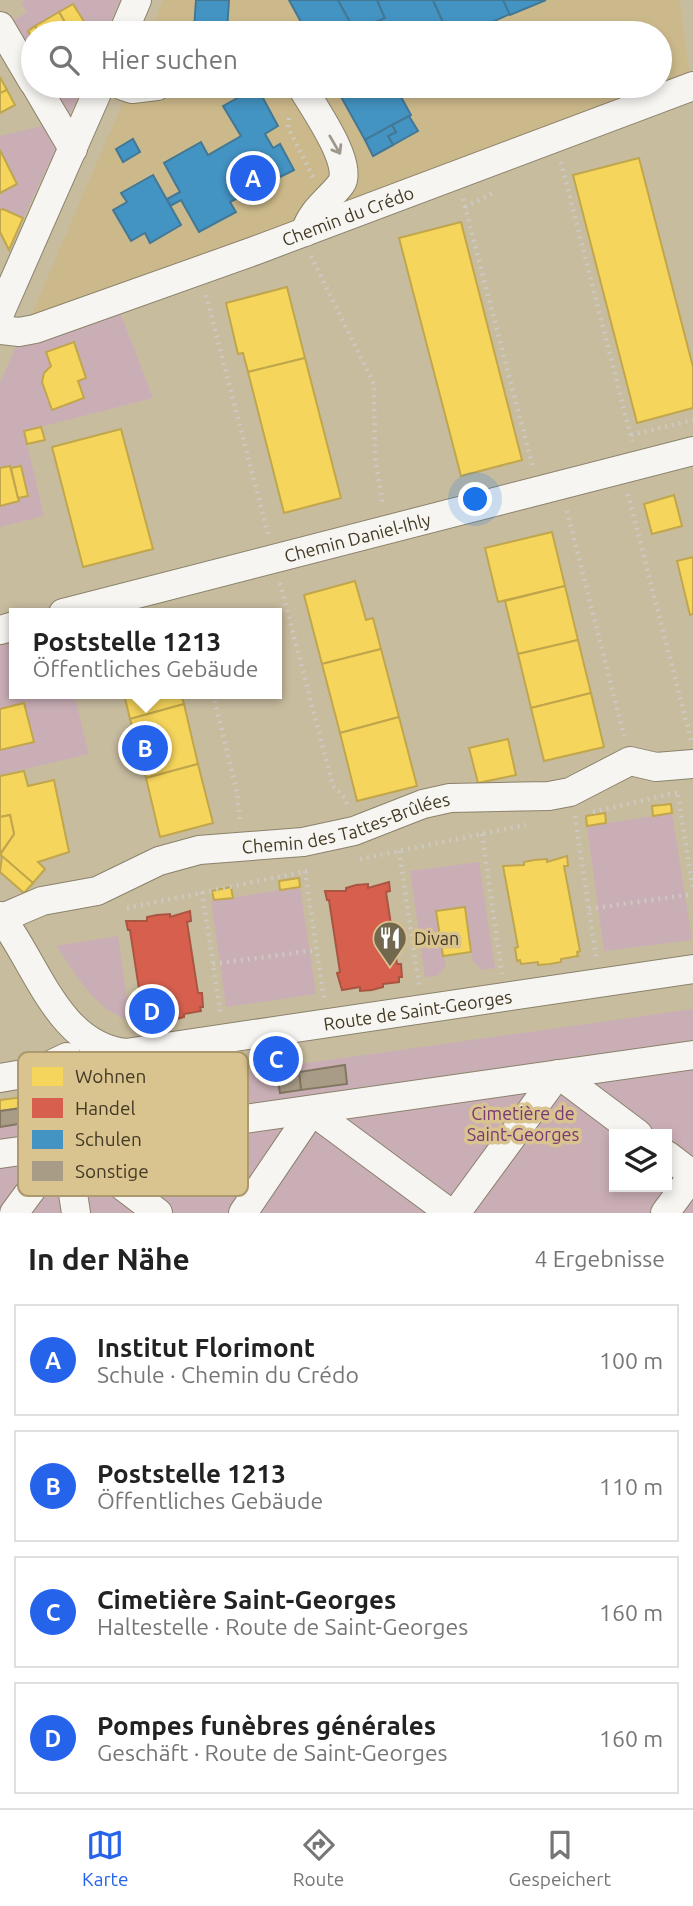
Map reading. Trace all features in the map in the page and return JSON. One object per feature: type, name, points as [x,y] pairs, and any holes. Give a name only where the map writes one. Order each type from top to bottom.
[{"type":"street","points":[[128,21],[137,0]]},
{"type":"street","points":[[0,26],[21,62]]},
{"type":"street","name":"Chemin du Crédo","points":[[672,94],[693,86]]},
{"type":"street","points":[[42,98],[73,149]]},
{"type":"street","points":[[0,313],[95,98]]},
{"type":"street","points":[[294,98],[341,156],[345,172],[343,182],[310,216],[305,232]]},
{"type":"street","name":"Chemin du Crédo","points":[[0,330],[19,332],[35,329],[305,232],[661,98]]},
{"type":"street","name":"Chemin Daniel-Ihly","points":[[83,608],[693,452]]},
{"type":"street","points":[[631,761],[656,767],[693,764]]},
{"type":"street","name":"Chemin des Tattes-Brûlées","points":[[1,917],[42,901],[97,891],[159,861],[199,850],[303,842],[354,831],[423,804],[450,798],[549,796],[570,792],[631,761]]},
{"type":"street","name":"Route de Saint-Georges","points":[[1,917],[57,1007],[83,1038],[109,1052],[142,1052],[693,969]]},
{"type":"street","points":[[71,1052],[83,1038]]},
{"type":"street","points":[[248,1119],[693,1055]]},
{"type":"street","points":[[0,1078],[18,1074]]},
{"type":"street","points":[[558,1074],[631,1129]]},
{"type":"street","points":[[456,1213],[558,1074]]},
{"type":"street","points":[[243,1213],[312,1111]]},
{"type":"street","points":[[312,1111],[450,1213]]},
{"type":"street","points":[[0,1153],[18,1150]]},
{"type":"street","points":[[665,1213],[693,1175],[672,1159]]},
{"type":"street","points":[[14,1213],[27,1196]]},
{"type":"street","points":[[136,1196],[158,1213]]},
{"type":"path","points":[[293,98],[288,127],[314,176],[313,187]]},
{"type":"path","points":[[561,162],[631,435],[630,467],[693,748]]},
{"type":"path","points":[[464,201],[631,761]]},
{"type":"path","points":[[305,232],[316,269],[374,384],[375,458],[387,530]]},
{"type":"path","points":[[631,435],[693,420]]},
{"type":"path","points":[[214,699],[237,792],[237,812],[246,847]]},
{"type":"path","points":[[589,909],[693,892],[678,795]]},
{"type":"path","points":[[575,815],[596,961]]},
{"type":"path","points":[[482,834],[502,975]]},
{"type":"path","points":[[399,851],[420,986]]},
{"type":"path","points":[[305,871],[325,1000]]},
{"type":"path","points":[[202,892],[220,1015]]},
{"type":"path","points":[[213,964],[317,950]]},
{"type":"shaded area","points":[[163,0],[679,0],[690,76],[672,83],[672,21],[155,21]]},
{"type":"shaded area","points":[[125,98],[631,98],[208,255],[31,316]]},
{"type":"green space","points":[[120,0],[111,21],[21,21],[21,44],[9,23],[27,12],[21,2]]},
{"type":"green space","points":[[53,98],[77,98],[71,112],[61,112]]},
{"type":"green space","points":[[46,125],[57,147],[23,218],[0,210],[0,136]]},
{"type":"green space","points":[[118,307],[153,398],[24,431],[44,516],[0,527],[0,383],[16,346]]},
{"type":"green space","points":[[9,635],[9,699],[75,699],[89,754],[0,775],[0,638]]},
{"type":"green space","points":[[672,813],[692,940],[604,951],[587,826]]},
{"type":"green space","points":[[479,862],[495,968],[482,970],[473,962],[465,908],[436,912],[446,966],[437,976],[425,977],[410,871]]},
{"type":"green space","points":[[300,887],[316,994],[226,1007],[211,901]]},
{"type":"green space","points":[[118,936],[130,1020],[117,1015],[96,1000],[56,946]]},
{"type":"green space","name":"Cimetière de Saint-Georges","points":[[693,1009],[693,1213],[0,1213],[0,1106],[18,1103],[18,1196],[248,1196],[248,1071]]},
{"type":"building: Wohnen","points":[[73,4],[84,21],[64,21],[59,12]]},
{"type":"building: Wohnen","points":[[59,12],[64,21],[44,21]]},
{"type":"building: Wohnen","points":[[0,77],[7,90],[0,93]]},
{"type":"building: Wohnen","points":[[7,90],[15,105],[0,113],[0,93]]},
{"type":"building: Wohnen","points":[[0,150],[17,184],[0,193]]},
{"type":"building: Wohnen","points":[[639,158],[693,367],[693,408],[637,423],[573,175]]},
{"type":"building: Wohnen","points":[[0,210],[23,218],[9,250],[0,232]]},
{"type":"building: Wohnen","points":[[461,222],[522,460],[461,476],[399,238]]},
{"type":"building: Wohnen","points":[[287,287],[305,358],[248,372],[243,353],[238,354],[226,303]]},
{"type":"building: Wohnen","points":[[74,342],[86,378],[78,381],[84,398],[52,410],[42,382],[44,373],[51,366],[46,352]]},
{"type":"building: Wohnen","points":[[305,358],[341,498],[284,513],[248,372]]},
{"type":"building: Wohnen","points":[[41,427],[45,440],[27,444],[24,431]]},
{"type":"building: Wohnen","points":[[121,429],[153,549],[83,567],[52,447]]},
{"type":"building: Wohnen","points":[[10,466],[19,501],[0,506],[0,468]]},
{"type":"building: Wohnen","points":[[21,466],[28,496],[18,498],[11,468]]},
{"type":"building: Wohnen","points":[[674,495],[682,526],[652,534],[644,504]]},
{"type":"building: Wohnen","points":[[552,532],[565,586],[498,602],[485,548]]},
{"type":"building: Wohnen","points":[[693,557],[693,614],[690,615],[677,561]]},
{"type":"building: Wohnen","points":[[355,581],[366,620],[373,618],[381,649],[322,664],[304,595]]},
{"type":"building: Wohnen","points":[[565,586],[578,640],[518,654],[505,601]]},
{"type":"building: Wohnen","points":[[578,640],[591,693],[531,708],[518,654]]},
{"type":"building: Wohnen","points":[[381,649],[399,717],[340,733],[322,664]]},
{"type":"building: Wohnen","points":[[591,693],[604,747],[544,761],[531,708]]},
{"type":"building: Wohnen","points":[[125,699],[182,699],[184,704],[130,719]]},
{"type":"building: Wohnen","points":[[24,703],[34,742],[0,750],[0,709]]},
{"type":"building: Wohnen","points":[[184,704],[198,764],[146,778],[130,719]]},
{"type":"building: Wohnen","points":[[399,717],[417,786],[357,801],[340,733]]},
{"type":"building: Wohnen","points":[[508,739],[516,775],[478,783],[469,748]]},
{"type":"building: Wohnen","points":[[198,764],[213,823],[160,837],[146,778]]},
{"type":"building: Wohnen","points":[[24,771],[28,786],[54,780],[69,852],[38,862],[45,869],[33,883],[0,855],[14,834],[10,815],[0,817],[0,776]]},
{"type":"building: Wohnen","points":[[671,804],[672,813],[653,816],[652,806]]},
{"type":"building: Wohnen","points":[[605,813],[606,823],[587,826],[586,816]]},
{"type":"building: Wohnen","points":[[10,815],[14,834],[0,854],[0,817]]},
{"type":"building: Wohnen","points":[[2,856],[33,883],[24,893],[0,872]]},
{"type":"building: Wohnen","points":[[567,856],[568,866],[564,866],[580,951],[577,952],[578,956],[550,964],[521,964],[520,960],[517,961],[515,948],[518,947],[503,866],[524,865],[524,862],[534,860],[547,859],[547,862]]},
{"type":"building: Wohnen","points":[[299,878],[300,887],[280,890],[279,881]]},
{"type":"building: Wohnen","points":[[231,887],[233,898],[214,900],[212,891]]},
{"type":"building: Wohnen","points":[[465,907],[471,952],[443,956],[436,911]]},
{"type":"building: Wohnen","points":[[18,1098],[18,1109],[0,1111],[0,1100]]},
{"type":"building: Handel","points":[[389,882],[390,891],[386,892],[397,964],[401,964],[402,977],[399,977],[399,982],[383,984],[383,987],[372,990],[360,991],[360,987],[342,990],[337,973],[340,972],[329,900],[325,891],[346,891],[346,888],[368,884],[368,888]]},
{"type":"building: Handel","points":[[190,911],[191,921],[187,922],[198,993],[202,993],[203,1007],[200,1007],[201,1011],[184,1014],[184,1017],[173,1020],[161,1020],[161,1017],[143,1020],[138,1003],[141,1002],[130,930],[126,921],[147,921],[147,917],[170,914],[170,917]]},
{"type":"building: Schulen","points":[[196,0],[229,0],[228,21],[195,21]]},
{"type":"building: Schulen","points":[[289,0],[338,0],[350,21],[300,21]]},
{"type":"building: Schulen","points":[[338,0],[377,0],[385,18],[378,21],[350,21]]},
{"type":"building: Schulen","points":[[377,0],[433,0],[443,21],[378,21],[385,18]]},
{"type":"building: Schulen","points":[[433,0],[503,0],[510,14],[495,21],[443,21]]},
{"type":"building: Schulen","points":[[503,0],[546,0],[510,15]]},
{"type":"building: Schulen","points":[[237,98],[263,98],[278,126],[265,134],[273,148],[280,144],[294,170],[230,202],[236,212],[199,232],[181,200],[170,206],[167,199],[180,192],[164,163],[201,142],[208,155],[241,136],[223,106]]},
{"type":"building: Schulen","points":[[342,98],[402,98],[411,115],[365,140]]},
{"type":"building: Schulen","points":[[409,116],[418,131],[393,145],[388,136],[396,132],[392,125]]},
{"type":"building: Schulen","points":[[392,125],[396,132],[388,136],[393,145],[373,156],[365,140]]},
{"type":"building: Schulen","points":[[133,139],[140,152],[123,162],[116,149]]},
{"type":"building: Schulen","points":[[153,175],[181,225],[150,243],[145,233],[131,241],[113,210],[127,202],[121,193]]},
{"type":"building: Sonstige","points":[[345,1065],[347,1084],[301,1090],[299,1072]]},
{"type":"building: Sonstige","points":[[299,1072],[301,1090],[280,1093],[277,1075]]},
{"type":"building: Sonstige","points":[[18,1109],[18,1124],[0,1127],[0,1111]]},
{"type":"place","name":"Institut Florimont","points":[[253,178]]},
{"type":"place","name":"Poststelle 1213","points":[[145,748]]},
{"type":"place","name":"Divan","points":[[390,968]]},
{"type":"place","name":"Pompes funèbres générales","points":[[152,1011]]},
{"type":"place","name":"Cimetière Saint-Georges","points":[[276,1059]]}]
